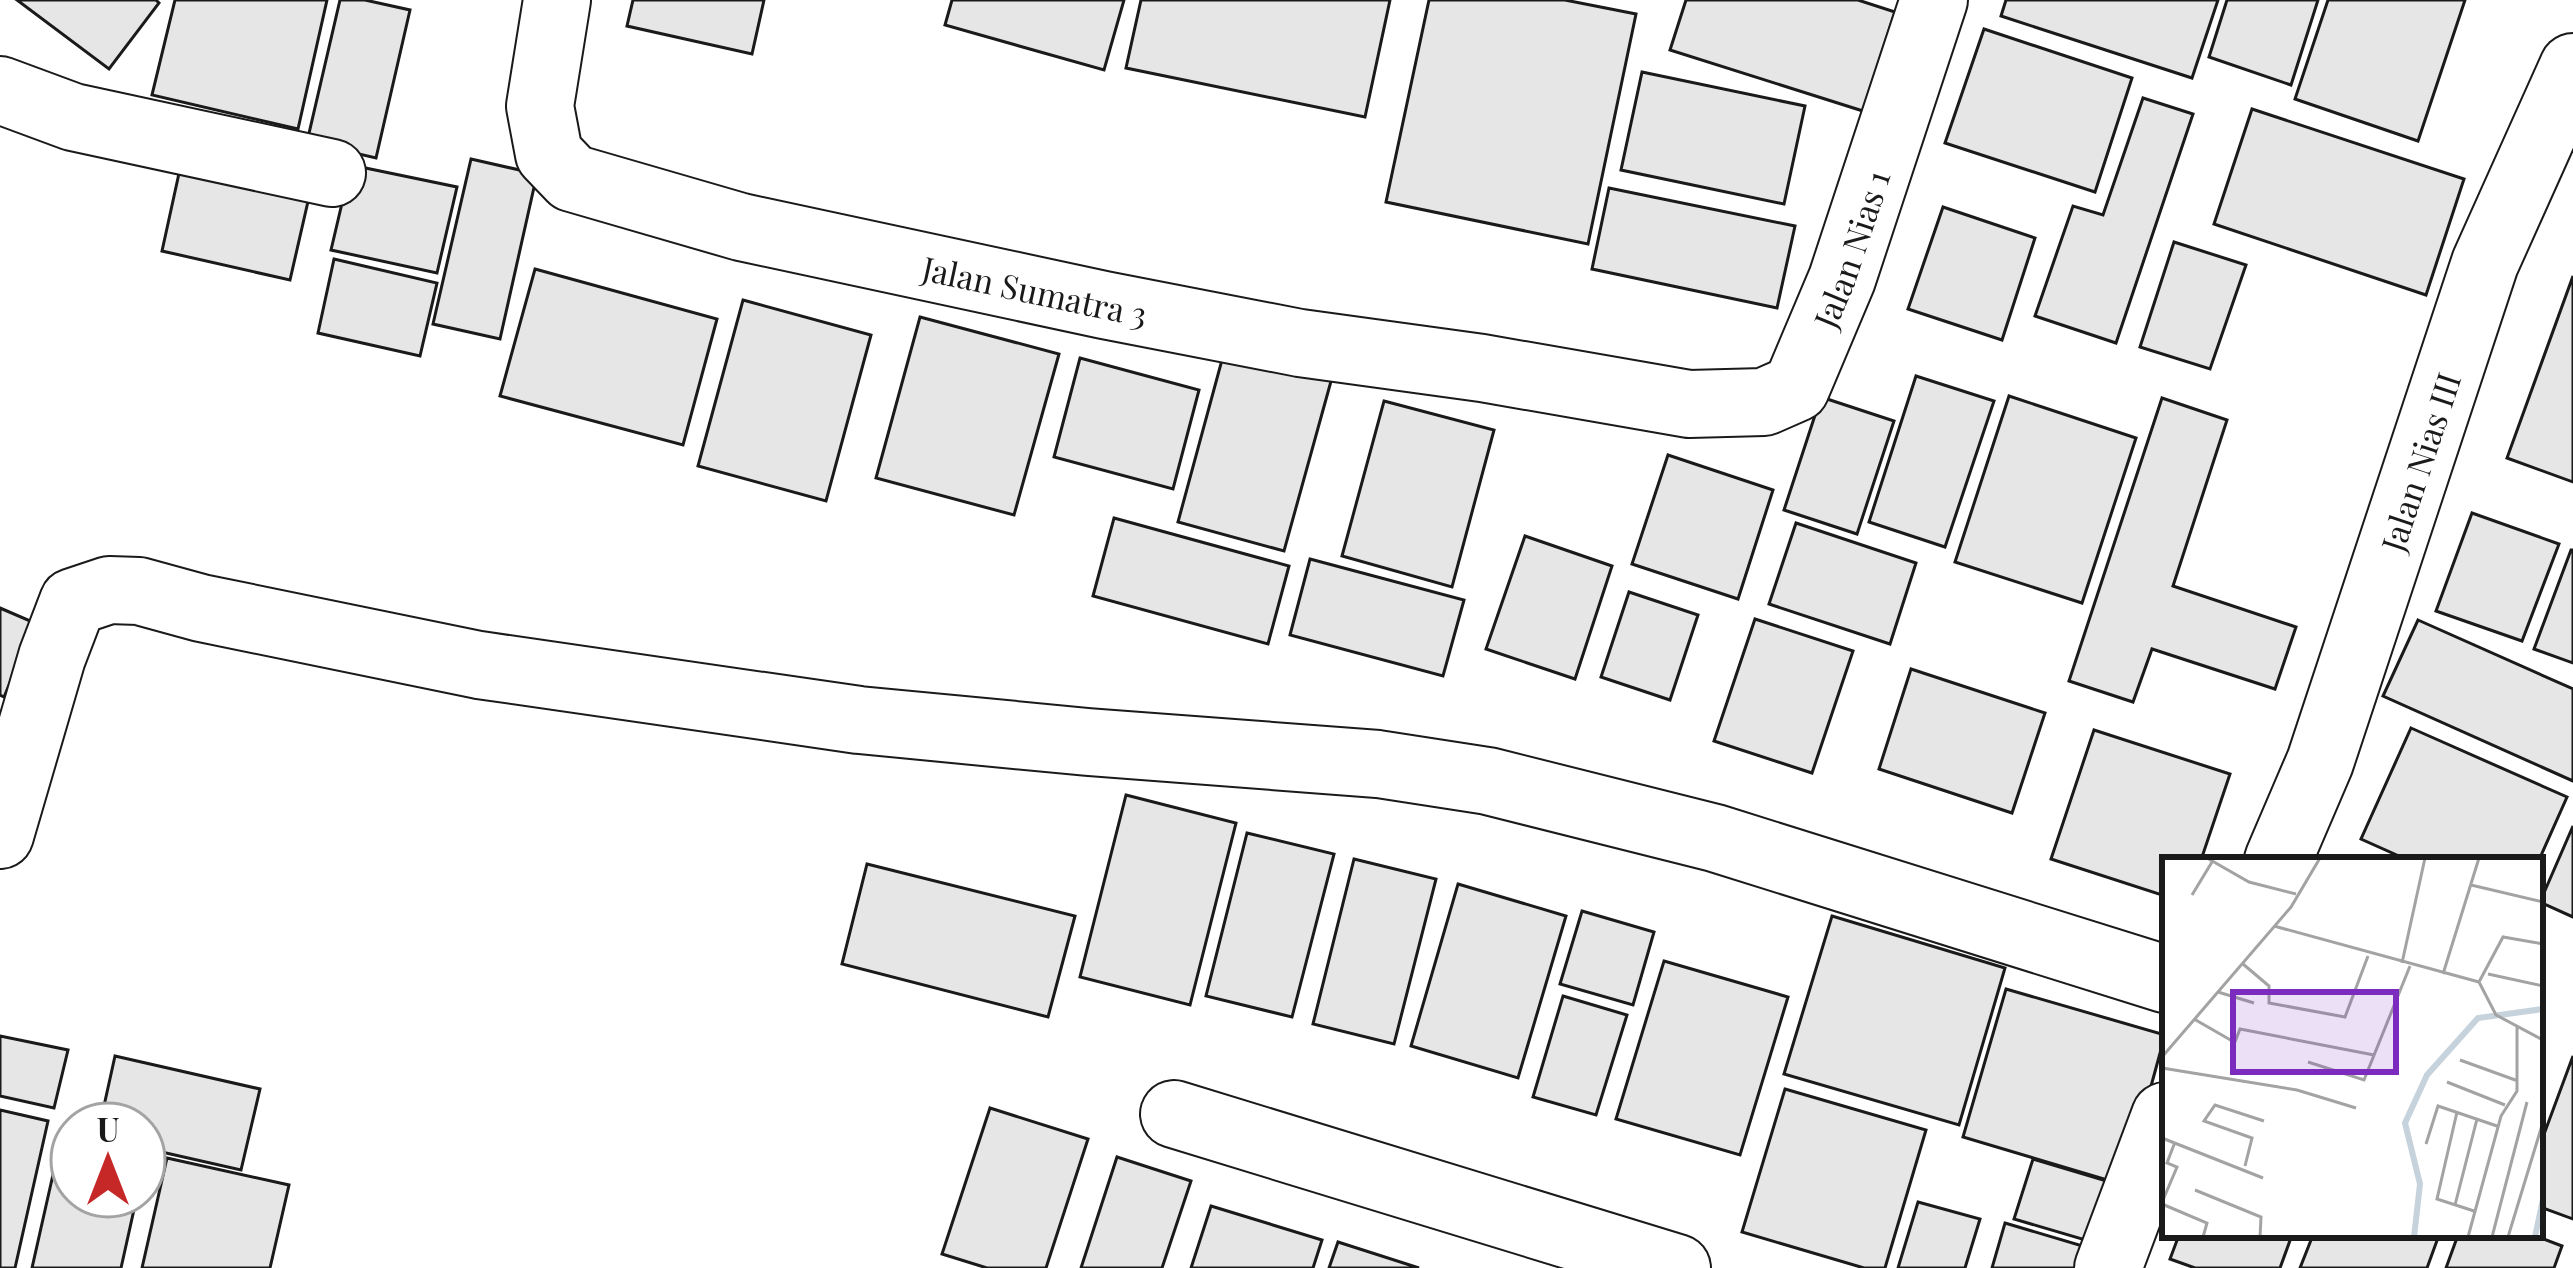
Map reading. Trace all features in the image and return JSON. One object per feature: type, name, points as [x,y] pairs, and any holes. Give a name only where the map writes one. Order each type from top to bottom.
[{"type":"street","name":"Jalan Sumatra 3","points":[[557,0],[540,106],[549,154],[572,178],[741,227],[1104,305],[1300,343],[1689,404]]},
{"type":"street","name":"Jalan Nias 1","points":[[1689,404],[1764,402],[1796,388],[1842,279],[1934,0]]},
{"type":"street","name":"Jalan Nias III","points":[[2279,857],[2320,762],[2486,263],[2573,67]]},
{"type":"street","points":[[0,91],[73,117],[332,172]]},
{"type":"street","points":[[4,810],[73,602],[109,590],[139,591],[479,665],[835,716],[1088,742],[1378,764],[1488,781],[1715,838],[2162,978]]},
{"type":"street","points":[[1174,1114],[1677,1268]]},
{"type":"street","points":[[2108,1268],[2162,1124]]},
{"type":"building","points":[[17,0],[156,0],[159,3],[109,69]]},
{"type":"building","points":[[175,0],[327,0],[298,129],[152,95]]},
{"type":"building","points":[[340,0],[410,10],[376,158],[307,142]]},
{"type":"building","points":[[633,0],[764,0],[752,54],[627,26]]},
{"type":"building","points":[[952,0],[1124,0],[1104,70],[945,25]]},
{"type":"building","points":[[1141,0],[1390,0],[1365,117],[1126,68]]},
{"type":"building","points":[[1429,0],[1565,0],[1636,14],[1588,244],[1386,202]]},
{"type":"building","points":[[1686,0],[1858,0],[1895,12],[1863,111],[1670,50]]},
{"type":"building","points":[[2006,0],[2218,0],[2192,78],[2001,16]]},
{"type":"building","points":[[2227,0],[2318,0],[2291,85],[2209,57]]},
{"type":"building","points":[[2328,0],[2465,0],[2418,141],[2295,99]]},
{"type":"building","points":[[1984,29],[2132,78],[2095,192],[1945,143]]},
{"type":"building","points":[[1642,72],[1805,106],[1784,204],[1621,170]]},
{"type":"building","points":[[2143,98],[2193,114],[2116,343],[2035,316],[2073,206],[2103,215]]},
{"type":"building","points":[[2252,109],[2464,179],[2426,295],[2214,224]]},
{"type":"building","points":[[183,155],[312,184],[290,280],[162,251]]},
{"type":"building","points":[[471,159],[537,174],[500,339],[433,324]]},
{"type":"building","points":[[351,165],[457,187],[437,273],[331,250]]},
{"type":"building","points":[[1609,188],[1795,226],[1777,308],[1592,269]]},
{"type":"building","points":[[1943,207],[2035,238],[2002,340],[1908,309]]},
{"type":"building","points":[[2174,242],[2246,265],[2210,369],[2140,347]]},
{"type":"building","points":[[334,259],[437,283],[420,356],[318,333]]},
{"type":"building","points":[[535,269],[717,319],[683,445],[500,396]]},
{"type":"building","points":[[2573,276],[2573,482],[2507,458]]},
{"type":"building","points":[[743,300],[871,335],[826,501],[698,466]]},
{"type":"building","points":[[920,317],[1059,354],[1014,515],[876,478]]},
{"type":"building","points":[[1226,345],[1333,374],[1284,551],[1178,522]]},
{"type":"building","points":[[1080,358],[1199,390],[1173,489],[1054,457]]},
{"type":"building","points":[[1916,376],[1994,401],[1945,547],[1869,522]]},
{"type":"building","points":[[2009,396],[2136,438],[2082,603],[1955,562]]},
{"type":"building","points":[[1821,397],[1894,421],[1857,534],[1784,510]]},
{"type":"building","points":[[2162,398],[2227,420],[2173,586],[2296,627],[2275,689],[2152,649],[2133,702],[2069,681]]},
{"type":"building","points":[[1384,401],[1494,430],[1452,587],[1342,556]]},
{"type":"building","points":[[1668,455],[1773,490],[1738,599],[1632,564]]},
{"type":"building","points":[[2472,513],[2559,544],[2522,641],[2436,611]]},
{"type":"building","points":[[1114,518],[1289,566],[1268,644],[1093,596]]},
{"type":"building","points":[[1796,523],[1916,563],[1890,644],[1769,604]]},
{"type":"building","points":[[1525,536],[1612,566],[1575,679],[1486,649]]},
{"type":"building","points":[[2573,550],[2573,663],[2534,649]]},
{"type":"building","points":[[1310,559],[1464,600],[1443,676],[1290,635]]},
{"type":"building","points":[[1629,592],[1698,615],[1670,700],[1601,677]]},
{"type":"building","points":[[0,608],[35,623],[4,697],[0,695]]},
{"type":"building","points":[[1755,619],[1853,651],[1812,773],[1714,741]]},
{"type":"building","points":[[2418,620],[2573,689],[2573,781],[2383,696]]},
{"type":"building","points":[[1911,669],[2045,713],[2012,813],[1879,769]]},
{"type":"building","points":[[2411,728],[2567,797],[2540,857],[2401,857],[2361,839]]},
{"type":"building","points":[[2094,730],[2230,774],[2202,857],[2162,857],[2162,895],[2051,859]]},
{"type":"building","points":[[1126,795],[1236,823],[1190,1005],[1080,977]]},
{"type":"building","points":[[2573,826],[2573,917],[2543,903]]},
{"type":"building","points":[[1247,833],[1334,854],[1292,1017],[1206,996]]},
{"type":"building","points":[[1354,859],[1436,879],[1394,1044],[1313,1024]]},
{"type":"building","points":[[867,864],[1075,916],[1048,1017],[842,964]]},
{"type":"building","points":[[1458,884],[1566,916],[1518,1078],[1411,1046]]},
{"type":"building","points":[[1582,911],[1654,932],[1633,1005],[1560,984]]},
{"type":"building","points":[[1832,916],[2005,968],[1959,1125],[1784,1074]]},
{"type":"building","points":[[1664,961],[1788,997],[1740,1155],[1616,1119]]},
{"type":"building","points":[[2006,989],[2162,1034],[2124,1185],[1963,1137]]},
{"type":"building","points":[[1563,996],[1627,1015],[1596,1115],[1533,1097]]},
{"type":"building","points":[[0,1036],[68,1050],[56,1100],[48,1100],[48,1107],[0,1096]]},
{"type":"building","points":[[115,1056],[260,1089],[241,1170],[168,1153],[168,1100],[105,1100]]},
{"type":"building","points":[[2573,1056],[2573,1219],[2543,1208],[2543,1137]]},
{"type":"building","points":[[1785,1089],[1926,1130],[1885,1268],[1864,1268],[1742,1232]]},
{"type":"building","points":[[990,1108],[1088,1139],[1046,1268],[987,1268],[942,1254]]},
{"type":"building","points":[[0,1110],[48,1121],[15,1268],[0,1268]]},
{"type":"building","points":[[1117,1157],[1191,1181],[1162,1268],[1081,1268]]},
{"type":"building","points":[[168,1158],[289,1185],[270,1268],[142,1268],[153,1220],[168,1220]]},
{"type":"building","points":[[2033,1159],[2110,1182],[2092,1242],[2014,1219]]},
{"type":"building","points":[[48,1197],[48,1220],[132,1220],[121,1268],[32,1268]]},
{"type":"building","points":[[1918,1202],[1980,1219],[1965,1268],[1898,1268]]},
{"type":"building","points":[[1211,1206],[1322,1240],[1313,1268],[1191,1268]]},
{"type":"building","points":[[2005,1223],[2086,1247],[2080,1268],[1992,1268]]},
{"type":"building","points":[[2178,1238],[2291,1238],[2280,1268],[2195,1268],[2170,1259]]},
{"type":"building","points":[[2312,1238],[2438,1238],[2427,1268],[2300,1268]]},
{"type":"building","points":[[2457,1238],[2541,1238],[2562,1246],[2554,1268],[2446,1268]]},
{"type":"building","points":[[1338,1242],[1419,1268],[1329,1268]]}]
